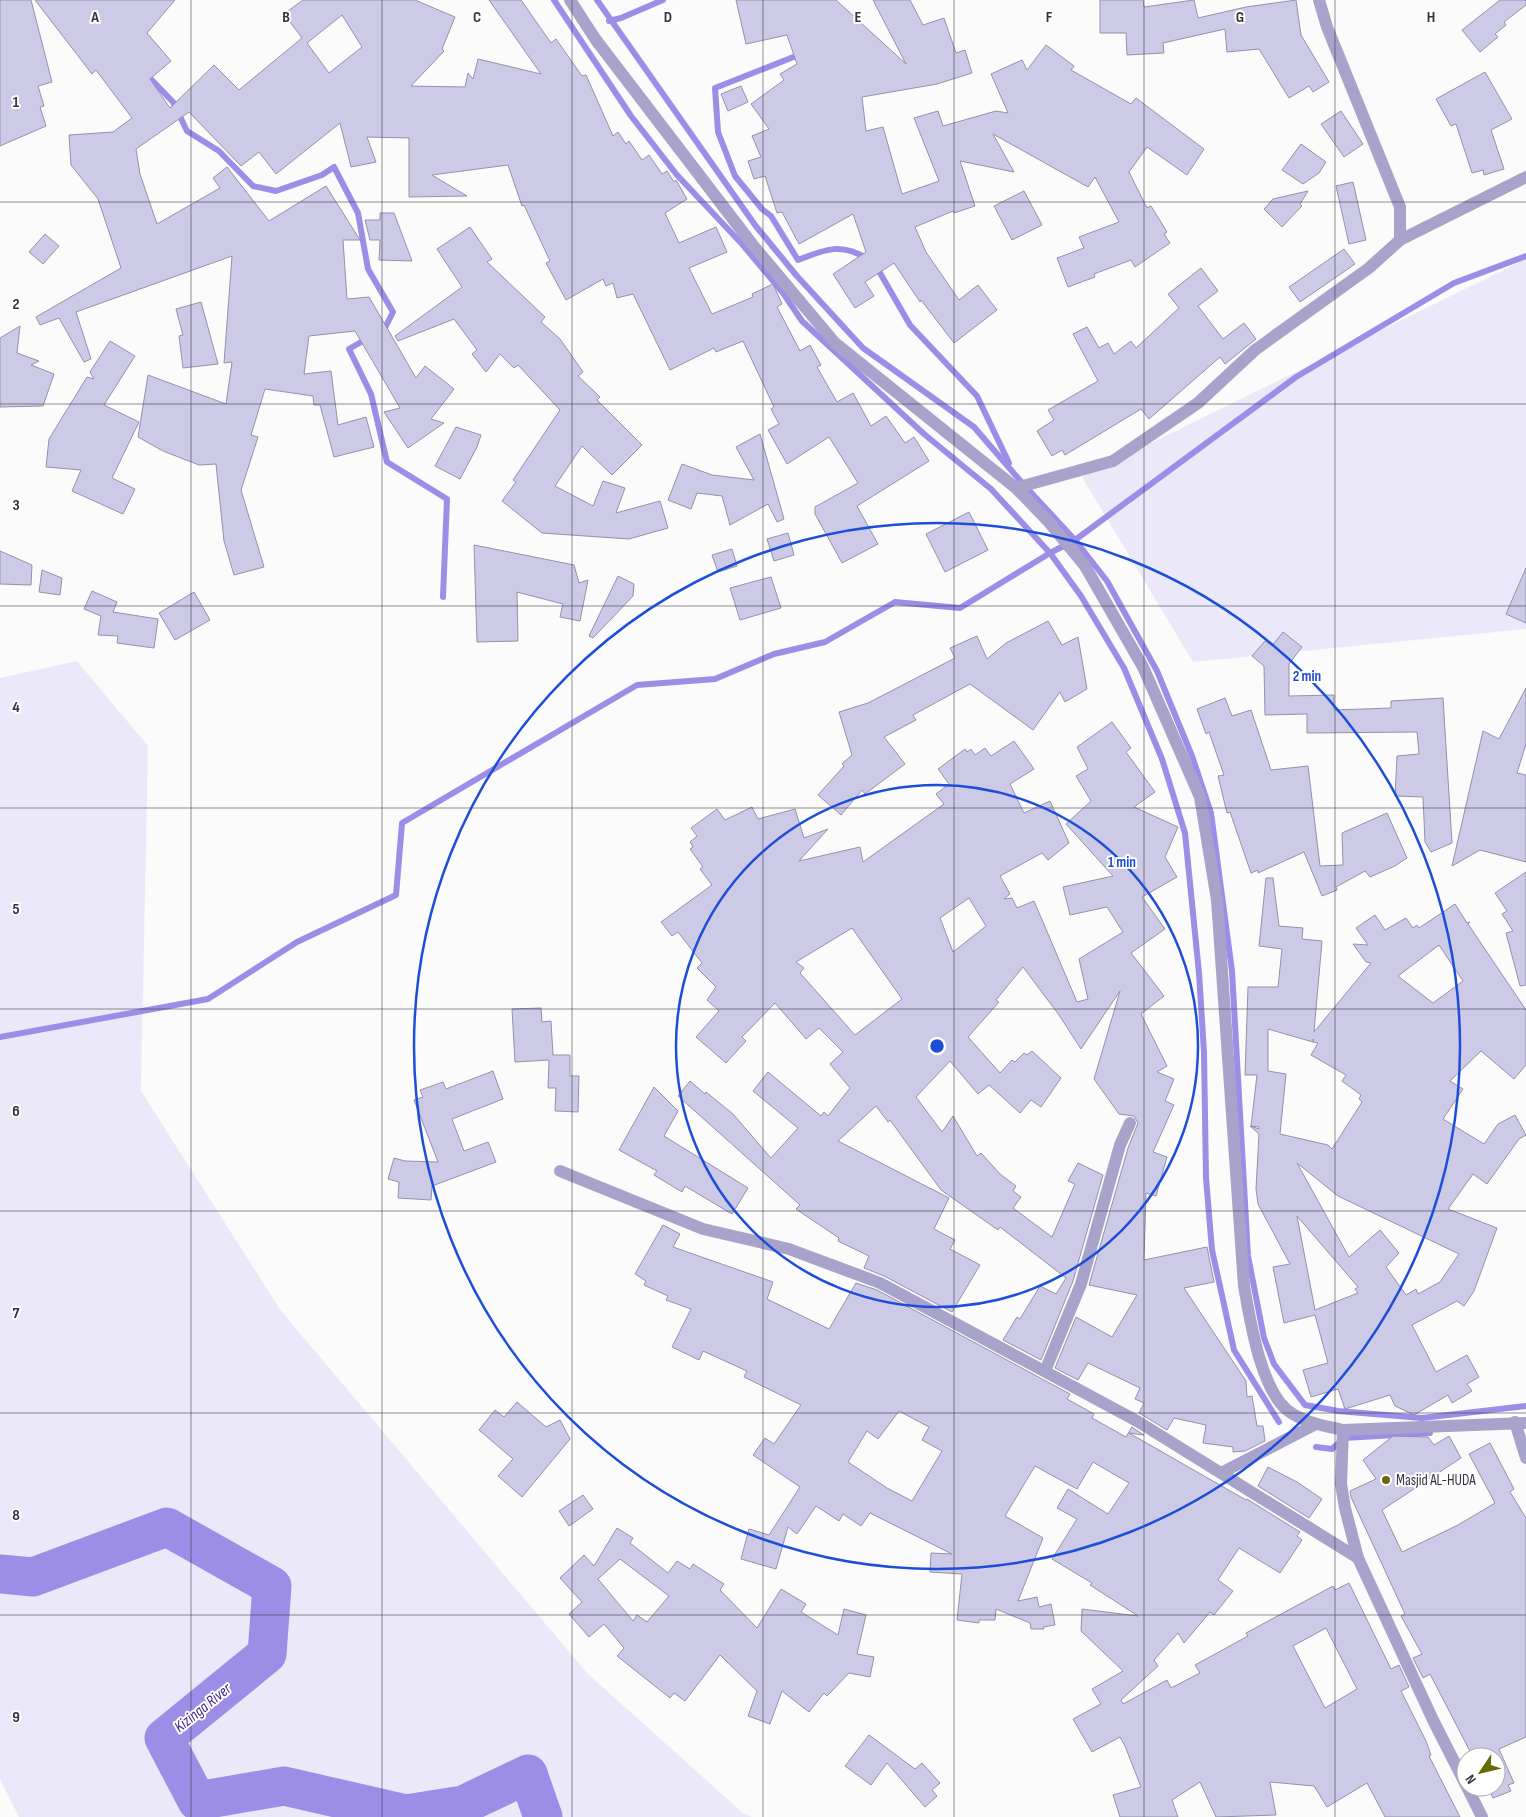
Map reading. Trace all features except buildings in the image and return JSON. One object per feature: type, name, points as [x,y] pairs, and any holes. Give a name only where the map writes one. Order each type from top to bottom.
[{"type":"street","points":[[570,0],[596,40],[752,244],[835,343],[1016,488],[1048,521],[1085,566],[1144,667],[1200,797],[1217,900],[1244,1286],[1254,1338],[1274,1392],[1286,1409],[1316,1424],[1344,1430],[1521,1422],[1526,1458]]},
{"type":"street","points":[[1319,0],[1327,27],[1400,207],[1400,240]]},
{"type":"street","points":[[1016,488],[1113,461],[1198,403],[1255,350],[1369,268],[1400,240],[1526,176]]},
{"type":"street","points":[[1045,1371],[1081,1284],[1120,1145],[1130,1123]]},
{"type":"street","points":[[560,1171],[703,1229],[789,1249],[880,1283],[1137,1421],[1358,1558]]},
{"type":"street","points":[[1221,1473],[1316,1424]]},
{"type":"street","points":[[1344,1430],[1341,1484],[1344,1508],[1358,1558],[1456,1766]]},
{"type":"street","points":[[1472,1797],[1482,1817]]},
{"type":"shaded area","points":[[1526,259],[1526,629],[1193,662],[1082,477]]},
{"type":"shaded area","points":[[77,661],[148,746],[141,1091],[281,1311],[588,1674],[743,1813],[752,1817],[19,1817],[0,1779],[0,678]]},
{"type":"waterway","points":[[554,0],[631,116],[677,175],[742,244],[783,293],[802,321],[924,434],[991,489],[1050,553],[1081,596],[1124,668],[1162,759],[1185,833],[1199,973],[1204,1052],[1206,1178],[1212,1250],[1234,1350],[1279,1422]]},
{"type":"waterway","points":[[597,0],[755,225],[796,275],[863,348],[974,427],[1075,540],[1107,581],[1157,671],[1192,756],[1211,813],[1232,971],[1248,1256],[1264,1338],[1274,1364],[1305,1405],[1338,1411],[1422,1418],[1526,1406]]},
{"type":"waterway","points":[[609,21],[621,18],[663,0]]},
{"type":"waterway","points":[[801,54],[715,88],[718,132],[735,176],[762,209],[771,216],[798,260],[825,250],[834,249],[851,251],[869,260]]},
{"type":"waterway","points":[[146,74],[173,102],[187,131],[219,151],[253,186],[276,191],[322,175],[334,167],[358,213],[368,269],[393,312],[386,326],[379,331]]},
{"type":"waterway","points":[[0,1037],[208,999],[297,942],[396,895],[402,823],[637,685],[715,679],[774,654],[825,642],[895,602],[960,608],[1050,553],[1075,540],[1296,377],[1454,283],[1526,256]]},
{"type":"waterway","points":[[876,266],[910,325],[977,396],[1009,463]]},
{"type":"waterway","points":[[368,338],[349,349],[371,394],[387,462],[447,499],[443,597]]},
{"type":"waterway","points":[[1316,1447],[1332,1449],[1344,1438],[1430,1433]]},
{"type":"waterway","name":"Kizinga River","points":[[0,1574],[33,1577],[167,1527],[272,1586],[267,1654],[164,1738],[197,1801],[284,1786],[406,1814],[463,1805],[528,1774],[543,1817]]},
{"type":"place","name":"Masjid AL-HUDA","points":[[1386,1480]]}]
